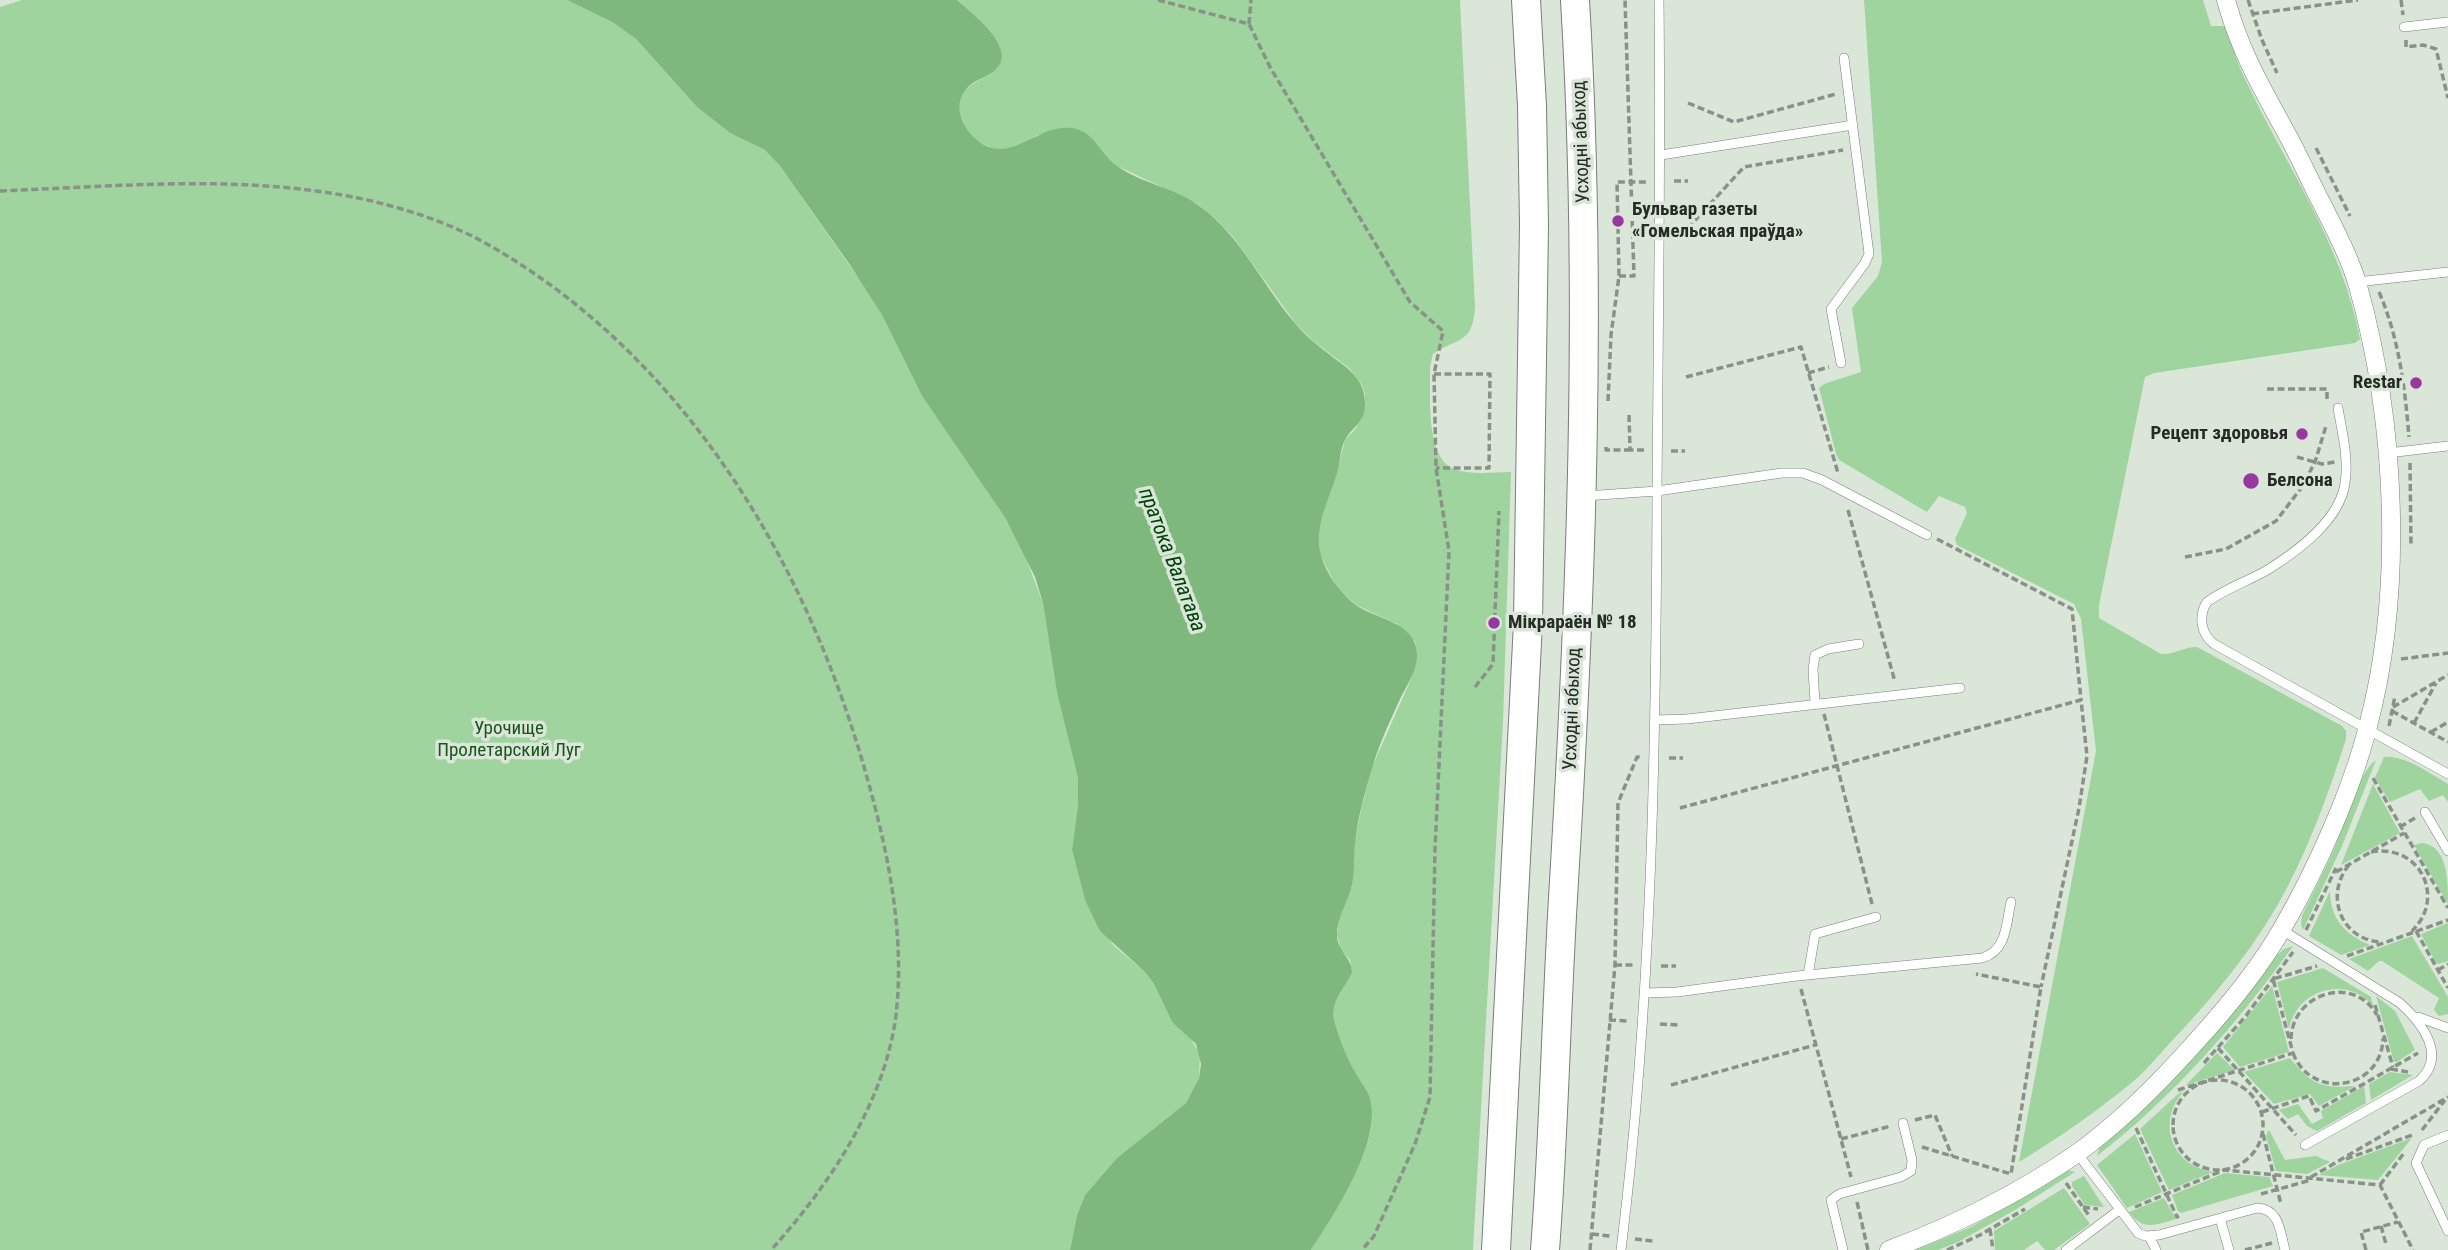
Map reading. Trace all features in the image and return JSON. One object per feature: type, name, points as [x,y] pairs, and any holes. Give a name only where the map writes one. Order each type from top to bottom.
[{"type":"main road","points":[[1496,1250],[1528,624],[1534,225],[1532,106],[1526,0]]},
{"type":"main road","name":"Усходні абыход","points":[[1545,1250],[1572,754],[1580,496],[1584,222],[1575,0]]},
{"type":"street","points":[[1889,1250],[1958,1222],[2077,1153],[2163,1078],[2228,1004],[2282,930],[2341,805],[2367,729],[2379,673],[2388,597],[2391,505],[2388,453],[2366,281],[2335,229],[2250,69],[2238,42],[2226,0]]},
{"type":"lane","points":[[1621,1250],[1646,993],[1656,720],[1661,155],[1659,0]]},
{"type":"lane","points":[[2404,27],[2448,22]]},
{"type":"lane","points":[[1841,363],[1831,309],[1869,254],[1844,58]]},
{"type":"lane","points":[[1661,155],[1853,125]]},
{"type":"lane","points":[[2366,281],[2448,272]]},
{"type":"lane","points":[[2339,408],[2346,481],[2336,509],[2315,533],[2286,557],[2207,602],[2203,608],[2202,625],[2205,635],[2214,644],[2448,774]]},
{"type":"lane","points":[[2388,453],[2448,446]]},
{"type":"lane","points":[[1580,496],[1657,492],[1792,473],[1812,475],[1927,535]]},
{"type":"lane","points":[[1818,703],[1813,669],[1815,655],[1828,649],[1859,644]]},
{"type":"lane","points":[[1656,720],[1687,719],[1960,688]]},
{"type":"lane","points":[[2426,812],[2448,851]]},
{"type":"lane","points":[[1646,993],[1677,992],[1988,956],[2001,945],[2011,902]]},
{"type":"lane","points":[[1808,975],[1815,934],[1876,917]]},
{"type":"lane","points":[[2282,930],[2298,945],[2333,961],[2400,1003],[2416,1017],[2430,1046],[2430,1066],[2419,1081],[2305,1145]]},
{"type":"lane","points":[[2416,1017],[2448,1028]]},
{"type":"lane","points":[[1843,1250],[1831,1200],[1854,1189],[1907,1175],[1913,1166],[1903,1123]]},
{"type":"lane","points":[[2448,1135],[2424,1145],[2418,1153],[2416,1163],[2448,1231]]},
{"type":"lane","points":[[2077,1153],[2135,1231],[2149,1237],[2257,1208],[2269,1210],[2276,1218],[2285,1250]]},
{"type":"lane","points":[[2066,1250],[2120,1212]]},
{"type":"lane","points":[[2220,1218],[2229,1250]]},
{"type":"lane","points":[[2149,1237],[2156,1250]]},
{"type":"path","points":[[1158,0],[1250,24]]},
{"type":"path","points":[[1251,0],[1250,24],[1270,67],[1410,302],[1443,331],[1434,374],[1436,468],[1449,551],[1435,850],[1430,1097],[1415,1144],[1374,1236],[1362,1250]]},
{"type":"path","points":[[2252,14],[2358,0]]},
{"type":"path","points":[[2401,0],[2406,47],[2423,46],[2436,49],[2448,99]]},
{"type":"path","points":[[1619,276],[1634,276],[1626,1]]},
{"type":"path","points":[[1688,103],[1734,122],[1848,90]]},
{"type":"path","points":[[1688,228],[1744,167],[1856,148]]},
{"type":"path","points":[[1674,181],[1688,181]]},
{"type":"path","points":[[1608,412],[1611,335],[1619,276],[1617,182],[1647,182]]},
{"type":"path","points":[[0,191],[196,184],[263,185],[354,196],[390,204],[452,226],[513,258],[577,304],[630,352],[666,391],[719,457],[762,524],[799,594],[841,690],[878,815],[889,872],[899,970],[895,1016],[887,1056],[873,1093],[831,1175],[806,1210],[771,1250]]},
{"type":"path","points":[[2366,281],[2389,315],[2403,379],[2410,450],[2410,555]]},
{"type":"path","points":[[1686,377],[1801,347],[1899,694]]},
{"type":"path","points":[[1808,373],[1841,363]]},
{"type":"path","points":[[1434,374],[1490,374],[1489,468],[1436,468]]},
{"type":"path","points":[[2185,557],[2226,549],[2276,521],[2302,487],[2315,462],[2326,428],[2327,388],[2267,389]]},
{"type":"path","points":[[1629,415],[1630,450]]},
{"type":"path","points":[[1606,437],[1606,450],[1645,450]]},
{"type":"path","points":[[1671,451],[1685,451]]},
{"type":"path","points":[[1475,687],[1493,664],[1499,511]]},
{"type":"path","points":[[1908,1143],[2011,1174],[2041,987],[2079,808],[2087,756],[2071,609],[1927,535]]},
{"type":"path","points":[[2399,671],[2402,646]]},
{"type":"path","points":[[2401,659],[2448,653]]},
{"type":"path","points":[[2393,709],[2448,674]]},
{"type":"path","points":[[2414,723],[2437,681]]},
{"type":"path","points":[[2386,740],[2395,695]]},
{"type":"path","points":[[1680,808],[2081,700]]},
{"type":"path","points":[[1818,703],[1876,917]]},
{"type":"path","points":[[2393,709],[2448,742]]},
{"type":"path","points":[[2431,733],[2448,722]]},
{"type":"path","points":[[1590,1250],[1615,965],[1618,803],[1637,757],[1644,757]]},
{"type":"path","points":[[1669,758],[1684,758]]},
{"type":"path","points":[[2368,790],[2373,778],[2448,908]]},
{"type":"path","points":[[2334,873],[2404,833]]},
{"type":"path","points":[[2371,852],[2391,851],[2402,855],[2411,860],[2425,878],[2428,888],[2426,911],[2421,921],[2408,934]]},
{"type":"path","points":[[2202,1064],[2218,1048],[2298,945],[2339,861]]},
{"type":"path","points":[[2349,865],[2338,882],[2337,904],[2340,915],[2346,925],[2363,938],[2386,942]]},
{"type":"path","points":[[2333,961],[2448,920]]},
{"type":"path","points":[[2416,931],[2448,988]]},
{"type":"path","points":[[2273,979],[2322,964],[2298,945]]},
{"type":"path","points":[[2438,970],[2448,964]]},
{"type":"path","points":[[1615,965],[1635,965]]},
{"type":"path","points":[[1661,966],[1676,966]]},
{"type":"path","points":[[1971,972],[2041,987]]},
{"type":"path","points":[[1797,976],[1868,1250]]},
{"type":"path","points":[[2273,979],[2293,1054],[2308,1075],[2328,1084],[2350,1083],[2370,1072],[2383,1072]]},
{"type":"path","points":[[2291,1045],[2297,1014],[2304,1005],[2324,994],[2346,993],[2357,996],[2374,1010],[2380,1020]]},
{"type":"path","points":[[2372,994],[2393,1067]]},
{"type":"path","points":[[1609,1020],[1630,1021]]},
{"type":"path","points":[[1660,1024],[1678,1025]]},
{"type":"path","points":[[2370,1072],[2381,1053],[2383,1031]]},
{"type":"path","points":[[1671,1085],[1815,1045]]},
{"type":"path","points":[[2262,1112],[2309,1097],[2316,1111],[2430,1046]]},
{"type":"path","points":[[2218,1048],[2305,1145]]},
{"type":"path","points":[[2178,1090],[2293,1054]]},
{"type":"path","points":[[2284,1214],[2273,1174],[2263,1133],[2262,1112],[2254,1097],[2238,1084],[2216,1079],[2195,1086],[2180,1101],[2175,1111],[2174,1133],[2177,1143],[2190,1160],[2210,1170],[2273,1174],[2380,1185],[2413,1250]]},
{"type":"path","points":[[2170,1097],[2186,1081]]},
{"type":"path","points":[[2310,1178],[2448,1097]]},
{"type":"path","points":[[2126,1136],[2144,1121]]},
{"type":"path","points":[[2136,1128],[2177,1217],[2190,1213]]},
{"type":"path","points":[[2337,1162],[2430,1128]]},
{"type":"path","points":[[2120,1212],[2241,1164],[2257,1149],[2263,1133]]},
{"type":"path","points":[[2054,1167],[2097,1227]]},
{"type":"path","points":[[2252,1196],[2316,1179]]},
{"type":"path","points":[[1947,1250],[2026,1208]]},
{"type":"path","points":[[2366,1250],[2361,1231],[2399,1222]]},
{"type":"path","points":[[2381,1226],[2386,1244]]},
{"type":"path","points":[[1990,1229],[1993,1250]]},
{"type":"path","points":[[1592,1234],[1610,1236]]},
{"type":"path","points":[[1635,1239],[1653,1241]]},
{"type":"green space","name":"Урочище Пролетарский Луг","points":[[22,0],[567,0],[614,23],[636,39],[697,107],[730,133],[765,150],[780,166],[866,289],[882,315],[922,396],[1006,519],[1022,548],[1043,603],[1057,693],[1078,778],[1078,805],[1072,850],[1085,900],[1113,945],[1145,972],[1154,984],[1172,1022],[1189,1036],[1200,1054],[1199,1078],[1186,1103],[1117,1158],[1085,1195],[1077,1215],[1070,1250],[0,1250],[0,7]]},
{"type":"green space","points":[[957,0],[1460,0],[1475,308],[1467,334],[1433,354],[1430,367],[1431,425],[1439,454],[1446,464],[1457,470],[1470,472],[1511,472],[1503,722],[1473,1250],[1311,1250],[1353,1180],[1369,1139],[1371,1103],[1348,1058],[1334,1020],[1336,1000],[1352,973],[1350,960],[1341,949],[1337,935],[1339,920],[1352,886],[1354,846],[1372,767],[1411,679],[1417,652],[1415,641],[1397,624],[1356,605],[1338,589],[1320,555],[1320,517],[1335,478],[1345,440],[1356,428],[1365,405],[1362,385],[1350,369],[1296,324],[1234,238],[1198,204],[1117,166],[1105,156],[1097,144],[1044,134],[1014,148],[1002,150],[985,145],[970,134],[961,120],[959,104],[968,88],[991,74],[992,35]]},
{"type":"green space","points":[[1864,0],[2203,0],[2211,26],[2226,26],[2243,74],[2327,238],[2352,304],[2360,339],[2355,343],[2154,373],[2145,377],[2099,605],[2099,618],[2161,654],[2197,647],[2342,726],[2346,731],[2346,739],[2298,866],[2266,925],[2241,961],[2199,1012],[2136,1079],[2079,1123],[2019,1162],[2096,751],[2081,619],[2074,604],[1957,545],[1955,539],[1967,513],[1965,507],[1939,496],[1927,512],[1839,460],[1836,454],[1819,388],[1861,372],[1852,308],[1878,276],[1882,262]]},
{"type":"green space","points":[[2384,757],[2409,762],[2448,784],[2448,802],[2443,795],[2429,801],[2420,789],[2390,802],[2375,778]]},
{"type":"green space","points":[[2376,760],[2342,846],[2303,930],[2302,916],[2335,847],[2358,787]]},
{"type":"green space","points":[[2373,784],[2400,833],[2341,865]]},
{"type":"green space","points":[[2414,845],[2431,845],[2442,857],[2447,875],[2448,904]]},
{"type":"green space","points":[[2330,891],[2333,910],[2341,925],[2370,945],[2341,955],[2309,936]]},
{"type":"green space","points":[[2448,923],[2448,961],[2439,964],[2421,934]]},
{"type":"green space","points":[[2412,936],[2448,997],[2448,1014],[2439,1016],[2434,1010],[2439,998],[2382,961],[2368,971],[2349,959]]},
{"type":"green space","points":[[2293,946],[2226,1031],[2178,1084],[2097,1156],[2100,1146],[2149,1102],[2194,1056],[2236,1008],[2275,957],[2284,949]]},
{"type":"green space","points":[[2323,968],[2371,997],[2373,1006],[2362,996],[2350,991],[2324,991],[2301,1004],[2289,1029],[2277,982]]},
{"type":"green space","points":[[2272,986],[2289,1052],[2240,1067],[2223,1047]]},
{"type":"green space","points":[[2376,996],[2395,1011],[2415,1050],[2397,1062],[2394,1062]]},
{"type":"green space","points":[[2216,1054],[2235,1070],[2186,1085]]},
{"type":"green space","points":[[2290,1058],[2304,1074],[2318,1083],[2333,1087],[2355,1086],[2319,1106],[2310,1094],[2274,1104],[2244,1072]]},
{"type":"green space","points":[[2390,1072],[2413,1075],[2371,1100],[2369,1084]]},
{"type":"green space","points":[[2364,1086],[2366,1103],[2317,1131],[2307,1126],[2298,1114],[2288,1119],[2279,1110],[2298,1104],[2312,1124],[2323,1118],[2321,1111]]},
{"type":"green space","points":[[2184,1091],[2175,1103],[2171,1115],[2172,1140],[2187,1161],[2213,1172],[2169,1190],[2140,1129]]},
{"type":"green space","points":[[2269,1130],[2285,1160],[2316,1156],[2330,1162],[2307,1174],[2276,1171],[2266,1136]]},
{"type":"green space","points":[[2135,1134],[2162,1192],[2127,1208],[2097,1165]]},
{"type":"green space","points":[[2412,1138],[2378,1180],[2319,1175],[2338,1165]]},
{"type":"green space","points":[[2068,1170],[2075,1172],[1958,1242],[1938,1250],[1916,1250],[1971,1227]]},
{"type":"green space","points":[[2225,1173],[2269,1177],[2273,1186],[2181,1213],[2178,1211],[2172,1195]]},
{"type":"green space","points":[[2084,1176],[2104,1207],[2085,1205],[2072,1186],[2072,1182]]},
{"type":"green space","points":[[2064,1188],[2090,1224],[2054,1250],[2045,1250],[2037,1241],[2024,1250],[1995,1250],[1994,1231]]},
{"type":"green space","points":[[2164,1198],[2176,1219],[2150,1225],[2139,1222],[2129,1212]]},
{"type":"water","name":"пратока Валатава","points":[[567,0],[957,0],[994,36],[1002,54],[996,69],[973,83],[962,96],[960,112],[970,134],[989,147],[1001,149],[1058,128],[1071,128],[1085,133],[1116,165],[1136,177],[1191,200],[1215,219],[1240,247],[1298,327],[1357,378],[1365,398],[1364,412],[1342,448],[1322,518],[1320,552],[1330,576],[1346,597],[1365,611],[1403,628],[1415,643],[1417,659],[1412,676],[1381,743],[1363,799],[1357,826],[1352,885],[1337,930],[1338,942],[1350,963],[1352,973],[1336,1000],[1334,1020],[1348,1058],[1368,1093],[1372,1110],[1370,1130],[1355,1174],[1311,1250],[1070,1250],[1077,1215],[1085,1195],[1117,1158],[1186,1103],[1199,1078],[1201,1064],[1196,1044],[1172,1022],[1154,984],[1145,972],[1100,931],[1085,900],[1072,850],[1078,805],[1078,778],[1057,693],[1043,603],[1035,577],[1006,519],[922,396],[882,315],[780,166],[765,150],[730,133],[697,107],[636,39],[614,23]]},
{"type":"place","name":"Бульвар газеты «Гомельская праўда»","points":[[1618,221]]},
{"type":"place","name":"Restar","points":[[2416,383]]},
{"type":"place","name":"Рецепт здоровья","points":[[2302,434]]},
{"type":"place","name":"Белсона","points":[[2251,481]]},
{"type":"place","name":"Мікрараён № 18","points":[[1494,623]]}]
